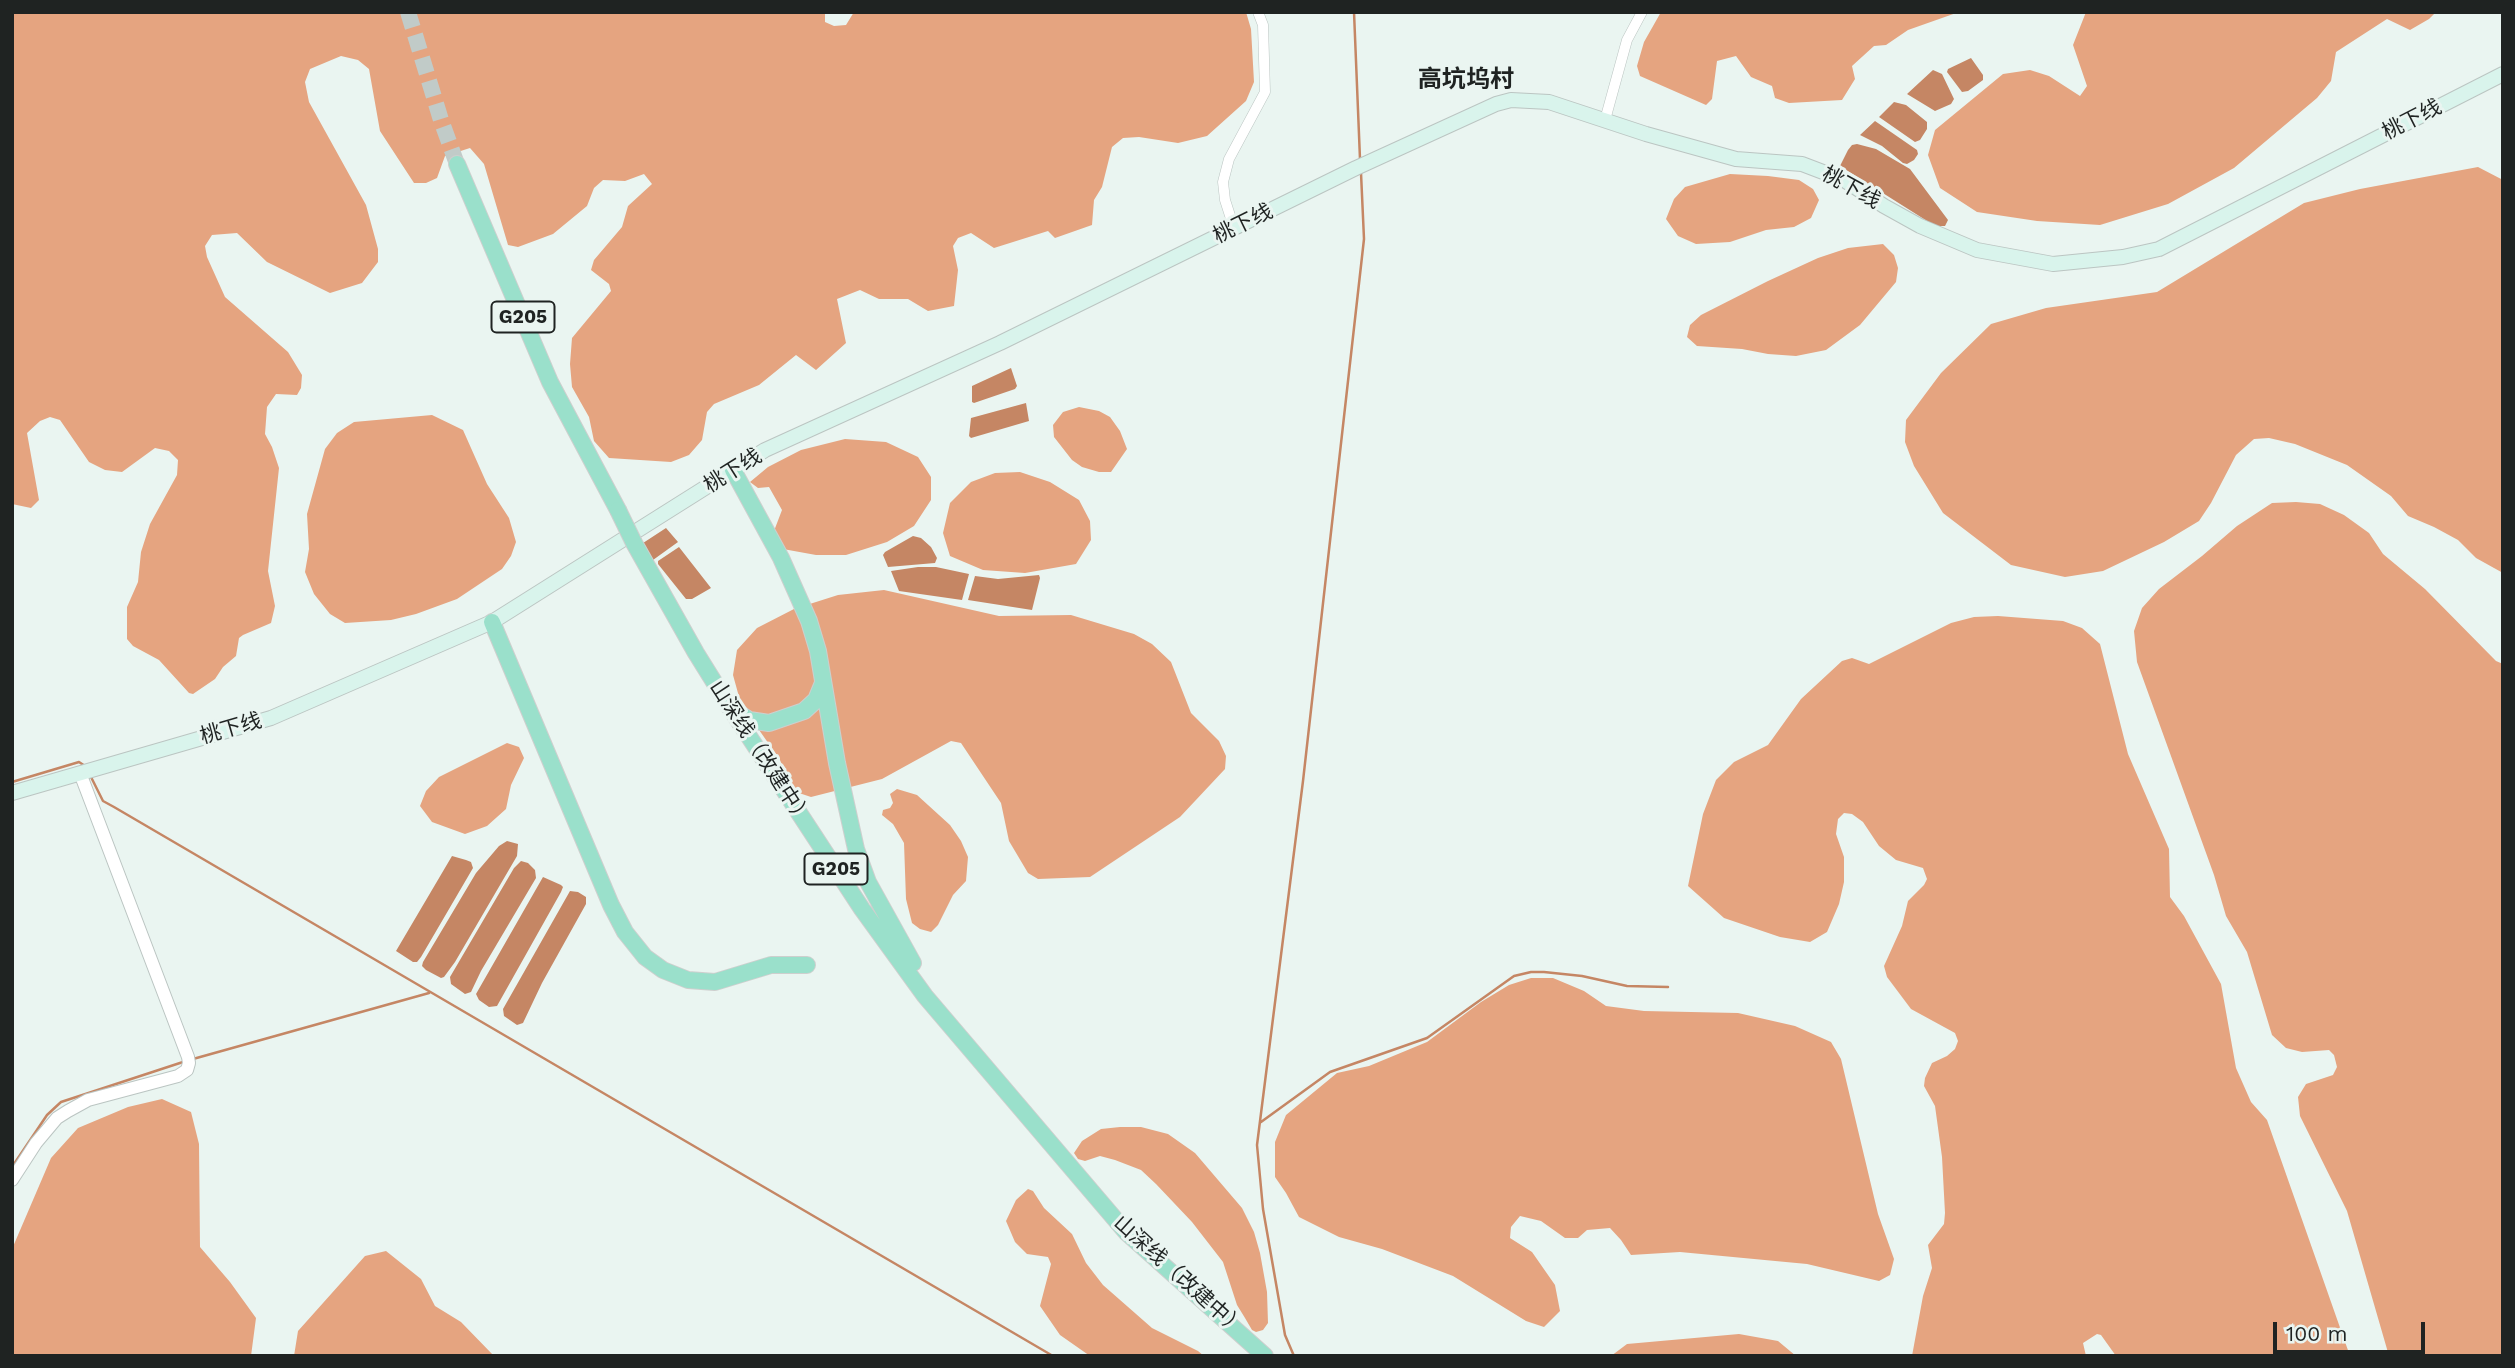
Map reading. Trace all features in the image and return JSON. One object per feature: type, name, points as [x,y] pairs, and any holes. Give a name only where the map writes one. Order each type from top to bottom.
[{"type":"highway","name":"山深线（改建中）","points":[[457,164],[550,382],[655,582],[729,706],[862,909],[925,996],[1126,1232],[1262,1353]]},
{"type":"highway","points":[[733,470],[781,558],[809,621],[818,651],[847,817],[868,882],[906,952],[979,1061]]},
{"type":"highway","points":[[492,622],[611,905],[625,932],[645,957],[663,970],[688,980],[715,982],[771,965],[807,965]]},
{"type":"highway","points":[[729,706],[749,719],[769,723],[804,711],[816,700],[822,683]]},
{"type":"main road","name":"桃下线","points":[[12,793],[271,718],[492,622],[765,450],[1000,343],[1356,168],[1496,104],[1511,100],[1549,102],[1682,145],[1736,159],[1802,164],[1828,172],[1920,226],[1977,250],[2053,264],[2123,257],[2159,249],[2503,74]]},
{"type":"street","points":[[1234,228],[1225,200],[1223,182],[1229,159],[1265,92],[1262,25],[1258,12]]},
{"type":"street","points":[[1605,120],[1627,40],[1642,12]]},
{"type":"street","points":[[12,1180],[36,1143],[57,1118],[88,1100],[178,1076],[187,1070],[189,1063],[80,773]]},
{"type":"shaded area","points":[[12,12],[825,12],[825,22],[834,26],[846,25],[854,12],[1246,12],[1251,29],[1254,82],[1246,101],[1207,136],[1178,143],[1139,137],[1123,138],[1112,147],[1102,187],[1094,200],[1092,225],[1055,238],[1048,231],[994,248],[971,233],[958,238],[953,246],[958,270],[954,306],[928,311],[908,299],[879,299],[860,290],[837,299],[846,343],[816,370],[796,355],[759,385],[714,404],[707,412],[702,440],[689,455],[671,462],[609,458],[594,441],[589,417],[572,387],[572,338],[611,291],[609,284],[591,270],[594,260],[622,227],[628,206],[652,184],[644,174],[625,181],[603,180],[594,188],[587,206],[553,234],[518,247],[508,245],[484,164],[470,148],[445,156],[437,178],[426,183],[414,183],[380,131],[369,69],[358,60],[341,56],[310,69],[305,82],[309,102],[366,205],[378,249],[378,262],[362,283],[330,293],[267,262],[237,233],[212,235],[205,246],[207,257],[225,297],[288,352],[302,375],[301,388],[297,395],[276,394],[267,407],[265,434],[279,468],[268,571],[275,606],[271,623],[239,638],[236,656],[223,667],[215,679],[193,694],[189,693],[159,660],[133,646],[127,639],[127,607],[138,582],[141,552],[150,524],[177,475],[178,460],[169,451],[155,448],[122,472],[105,470],[89,462],[60,420],[50,417],[40,421],[27,433],[39,500],[31,508],[12,504]]},
{"type":"shaded area","points":[[1661,12],[1959,12],[1908,30],[1886,45],[1874,46],[1852,66],[1855,79],[1842,100],[1789,103],[1775,98],[1772,86],[1751,77],[1736,56],[1717,61],[1712,99],[1706,105],[1640,76],[1637,66],[1644,42]]},
{"type":"shaded area","points":[[2086,12],[2436,12],[2410,30],[2387,19],[2336,52],[2331,81],[2317,98],[2234,168],[2168,204],[2100,225],[2037,221],[1977,212],[1940,188],[1928,155],[1935,130],[2003,74],[2030,70],[2049,76],[2080,96],[2087,86],[2073,45]]},
{"type":"shaded area","points":[[1971,58],[1983,75],[1983,80],[1968,91],[1962,92],[1947,72]]},
{"type":"shaded area","points":[[1933,70],[1942,74],[1954,99],[1951,104],[1935,111],[1907,94]]},
{"type":"shaded area","points":[[1894,102],[1906,105],[1927,122],[1927,129],[1920,140],[1915,142],[1879,117]]},
{"type":"shaded area","points":[[1875,121],[1917,150],[1918,154],[1914,160],[1903,163],[1882,146],[1860,135]]},
{"type":"shaded area","points":[[1857,144],[1876,149],[1910,169],[1948,220],[1945,226],[1935,226],[1840,166],[1848,150]]},
{"type":"shaded area","points":[[2478,167],[2503,180],[2503,573],[2476,558],[2458,540],[2408,516],[2391,496],[2347,465],[2295,444],[2269,438],[2254,439],[2236,455],[2199,521],[2164,542],[2103,571],[2065,577],[2011,565],[1943,513],[1914,466],[1905,442],[1906,420],[1941,373],[1991,324],[2046,308],[2157,292],[2304,203],[2360,189]]},
{"type":"shaded area","points":[[1730,174],[1799,180],[1813,189],[1819,200],[1811,218],[1794,227],[1766,230],[1730,242],[1696,244],[1678,236],[1666,219],[1674,199],[1685,187]]},
{"type":"shaded area","points":[[1883,244],[1894,255],[1898,268],[1896,282],[1860,325],[1826,350],[1796,356],[1768,354],[1697,346],[1687,337],[1690,325],[1701,315],[1768,281],[1818,258],[1848,248]]},
{"type":"shaded area","points":[[1011,368],[1017,386],[1015,389],[972,402],[972,386]]},
{"type":"shaded area","points":[[1026,403],[1029,421],[971,438],[969,436],[971,418]]},
{"type":"shaded area","points":[[1079,407],[1099,411],[1110,417],[1120,431],[1127,449],[1111,472],[1082,467],[1072,460],[1054,437],[1053,425],[1063,412]]},
{"type":"shaded area","points":[[432,415],[463,430],[487,484],[509,518],[516,542],[511,556],[502,569],[457,599],[391,620],[345,623],[330,614],[314,594],[305,572],[309,549],[307,514],[325,449],[337,433],[354,422]]},
{"type":"shaded area","points":[[845,439],[886,442],[918,457],[931,477],[931,500],[914,526],[887,542],[846,555],[816,555],[783,549],[774,531],[782,510],[769,487],[758,488],[750,482],[768,467],[801,450]]},
{"type":"shaded area","points":[[1020,472],[1050,482],[1079,500],[1090,521],[1091,540],[1076,564],[1025,573],[983,570],[950,556],[943,533],[950,503],[971,482],[995,473]]},
{"type":"shaded area","points":[[2272,503],[2320,504],[2344,515],[2369,533],[2383,554],[2425,589],[2496,661],[2503,664],[2503,1356],[2389,1356],[2347,1211],[2300,1116],[2298,1097],[2306,1084],[2333,1075],[2337,1067],[2334,1055],[2329,1050],[2302,1052],[2286,1048],[2272,1035],[2247,952],[2226,916],[2214,875],[2137,662],[2134,631],[2142,608],[2159,589],[2237,526]]},
{"type":"shaded area","points":[[666,528],[678,542],[653,560],[640,545]]},
{"type":"shaded area","points":[[913,536],[921,538],[931,547],[937,558],[935,563],[888,567],[883,555],[885,552]]},
{"type":"shaded area","points":[[679,547],[711,588],[692,599],[686,599],[658,564],[658,561]]},
{"type":"shaded area","points":[[936,567],[969,574],[962,600],[899,591],[891,571]]},
{"type":"shaded area","points":[[1039,575],[1032,610],[968,600],[975,576],[998,579]]},
{"type":"shaded area","points":[[884,590],[999,616],[1071,615],[1134,634],[1152,644],[1171,662],[1191,713],[1219,741],[1226,756],[1225,769],[1180,817],[1090,877],[1038,879],[1028,873],[1009,841],[1001,803],[961,743],[951,741],[882,779],[811,797],[793,791],[780,760],[741,704],[733,675],[737,650],[757,628],[794,609],[838,595]]},
{"type":"shaded area","points":[[1974,617],[2063,621],[2082,628],[2100,644],[2128,754],[2169,849],[2170,897],[2184,916],[2221,984],[2236,1068],[2251,1102],[2267,1120],[2350,1356],[2116,1356],[2101,1335],[2097,1334],[2083,1343],[2086,1356],[1912,1356],[1923,1296],[1932,1268],[1928,1245],[1944,1224],[1945,1213],[1942,1157],[1935,1106],[1924,1086],[1925,1078],[1932,1063],[1947,1056],[1955,1049],[1958,1041],[1955,1033],[1911,1009],[1887,977],[1884,966],[1902,926],[1908,901],[1927,879],[1923,868],[1896,860],[1879,846],[1863,822],[1852,814],[1844,813],[1838,819],[1836,834],[1844,857],[1844,882],[1839,904],[1827,932],[1810,942],[1780,937],[1724,918],[1688,886],[1703,814],[1716,780],[1734,762],[1768,745],[1801,699],[1842,661],[1852,658],[1869,664],[1951,623]]},
{"type":"shaded area","points":[[507,743],[519,747],[524,758],[511,785],[506,809],[487,826],[465,834],[432,822],[420,806],[426,791],[439,777]]},
{"type":"shaded area","points":[[897,789],[917,795],[950,825],[968,857],[966,881],[953,895],[938,925],[931,932],[912,923],[906,899],[904,843],[893,824],[882,815],[883,810],[890,808],[893,803],[890,794]]},
{"type":"shaded area","points":[[507,841],[518,844],[517,856],[455,962],[441,978],[426,970],[422,966],[423,962],[476,873],[499,846]]},
{"type":"shaded area","points":[[452,856],[471,862],[473,868],[421,957],[417,962],[413,962],[396,951]]},
{"type":"shaded area","points":[[521,861],[528,863],[535,870],[536,878],[471,992],[465,994],[451,984],[450,977],[514,868]]},
{"type":"shaded area","points":[[543,877],[561,885],[561,892],[497,1006],[489,1007],[479,1000],[476,994]]},
{"type":"shaded area","points":[[570,891],[586,897],[586,904],[523,1023],[517,1025],[504,1016],[503,1009]]},
{"type":"shaded area","points":[[1531,978],[1553,978],[1584,991],[1606,1006],[1644,1011],[1738,1013],[1795,1026],[1831,1042],[1841,1059],[1878,1214],[1894,1259],[1890,1275],[1879,1281],[1807,1264],[1680,1252],[1631,1255],[1610,1228],[1587,1230],[1578,1238],[1565,1238],[1541,1221],[1520,1216],[1511,1227],[1510,1238],[1532,1252],[1555,1285],[1560,1311],[1544,1327],[1526,1321],[1453,1276],[1382,1249],[1339,1237],[1299,1217],[1275,1177],[1275,1142],[1286,1115],[1337,1073],[1369,1066],[1427,1042],[1481,1002],[1509,985]]},
{"type":"shaded area","points":[[162,1099],[191,1112],[199,1144],[200,1247],[256,1318],[251,1356],[12,1356],[12,1249],[51,1158],[78,1128],[128,1107]]},
{"type":"shaded area","points":[[1141,1127],[1168,1134],[1195,1153],[1242,1208],[1254,1232],[1267,1292],[1268,1323],[1263,1330],[1252,1330],[1237,1305],[1223,1262],[1192,1222],[1156,1184],[1141,1170],[1115,1160],[1100,1156],[1085,1161],[1078,1159],[1074,1153],[1082,1141],[1101,1129]]},
{"type":"shaded area","points":[[1028,1189],[1033,1191],[1044,1208],[1072,1234],[1086,1263],[1103,1285],[1152,1328],[1204,1356],[1090,1356],[1060,1335],[1040,1306],[1051,1264],[1048,1257],[1027,1254],[1015,1242],[1006,1221],[1016,1200]]},
{"type":"shaded area","points":[[386,1251],[421,1279],[435,1306],[461,1322],[494,1356],[294,1356],[298,1331],[365,1256]]},
{"type":"shaded area","points":[[1739,1334],[1778,1341],[1796,1356],[1611,1356],[1627,1344]]},
{"type":"waterway","points":[[1354,12],[1360,159]]},
{"type":"waterway","points":[[1294,1356],[1285,1335],[1263,1209],[1257,1145],[1303,781],[1364,239],[1361,173]]},
{"type":"waterway","points":[[12,782],[79,762],[85,766]]},
{"type":"waterway","points":[[90,775],[103,801],[1053,1356]]},
{"type":"waterway","points":[[1261,1122],[1330,1072],[1427,1038],[1514,976],[1544,972],[1582,976],[1627,986],[1668,987]]},
{"type":"waterway","points":[[193,1059],[429,993]]},
{"type":"waterway","points":[[12,1167],[47,1115],[61,1102],[186,1061]]},
{"type":"tunnel","points":[[408,12],[457,164]]},
{"type":"district","name":"高坑坞村","points":[[1466,80]]}]
